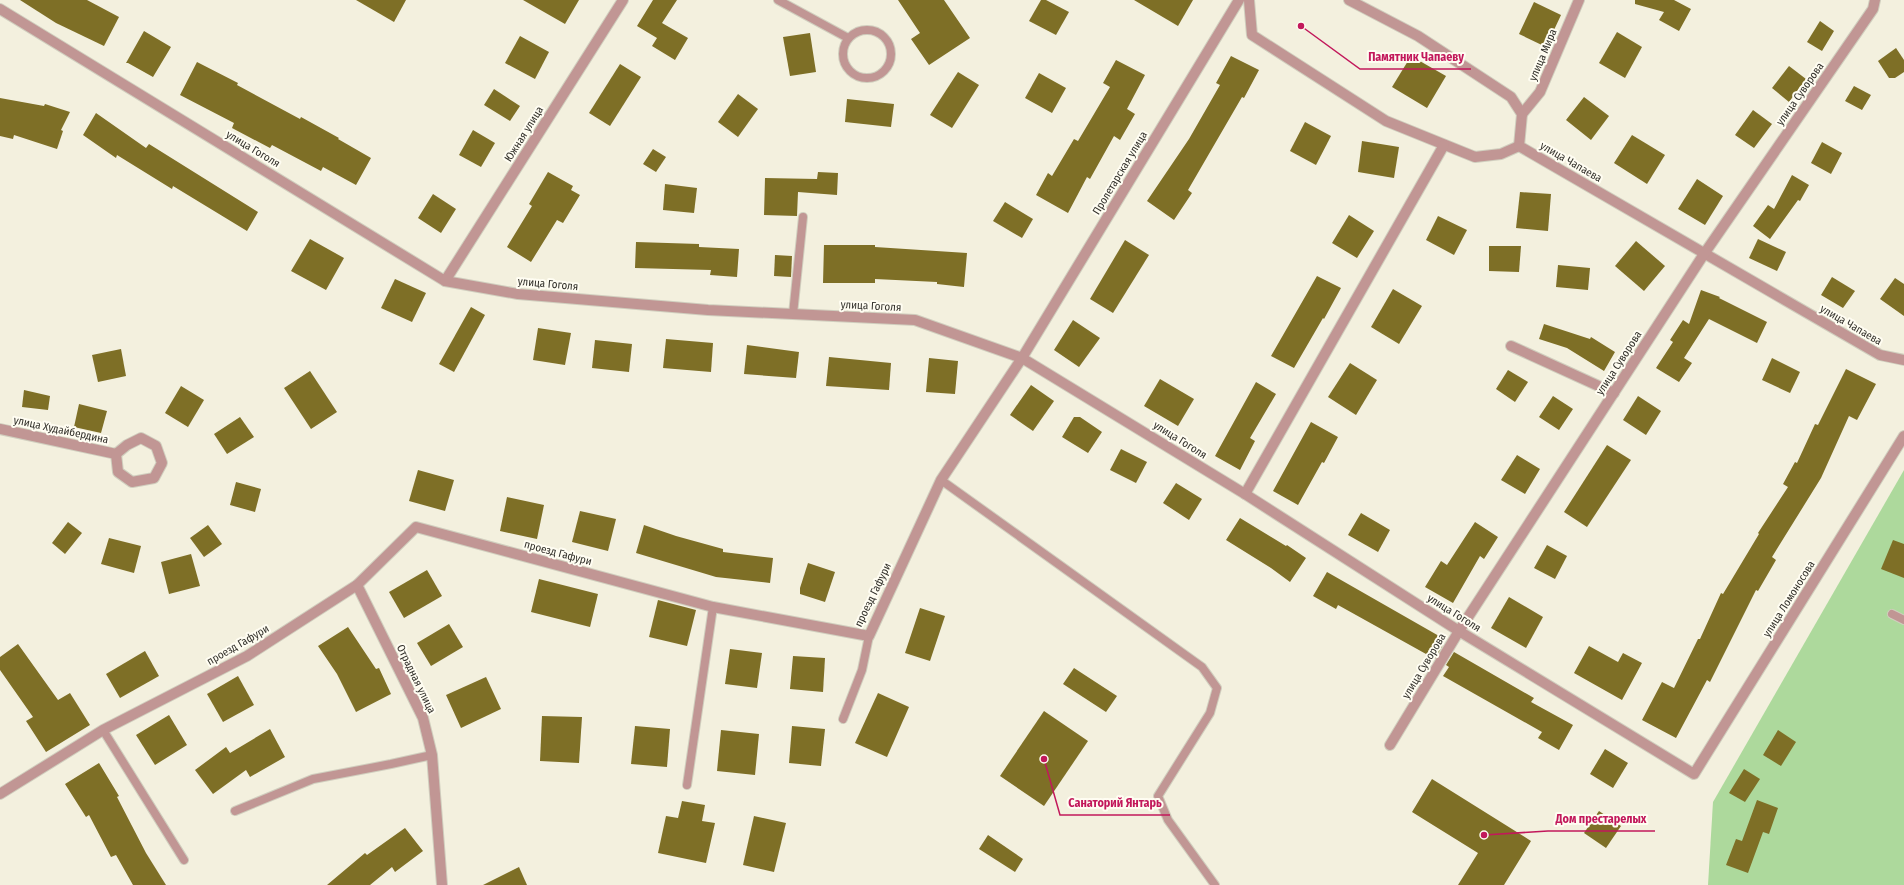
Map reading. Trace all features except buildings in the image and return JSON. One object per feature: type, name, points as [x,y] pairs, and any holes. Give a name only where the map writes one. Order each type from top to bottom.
[{"type":"street","name":"Южная улица","points":[[445,281],[624,0]]},
{"type":"street","name":"Пролетарская улица","points":[[1022,358],[1239,0]]},
{"type":"street","points":[[1249,0],[1252,35],[1386,121],[1475,157],[1501,154],[1519,146],[1522,114],[1511,97],[1418,36],[1350,0]]},
{"type":"street","name":"улица Мира","points":[[1522,114],[1540,92],[1579,0]]},
{"type":"street","name":"улица Суворова","points":[[1390,745],[1459,631],[1704,254],[1873,9],[1875,0]]},
{"type":"street","name":"улица Гоголя","points":[[0,9],[445,281],[518,294],[708,310],[915,320],[1022,358],[1245,494],[1459,631],[1694,774]]},
{"type":"street","points":[[1245,494],[1444,145]]},
{"type":"street","name":"улица Чапаева","points":[[1519,146],[1880,355],[1904,360]]},
{"type":"street","points":[[1511,346],[1614,393]]},
{"type":"street","name":"проезд Гафури","points":[[0,794],[103,730],[247,656],[357,585],[416,527],[713,607],[868,636],[941,480],[1022,358]]},
{"type":"street","name":"улица Худайбердина","points":[[0,429],[116,454]]},
{"type":"street","name":"улица Ломоносова","points":[[1694,774],[1904,436]]},
{"type":"street","name":"улица Худайбердина","points":[[141,438],[156,446],[162,463],[154,478],[132,482],[118,472],[116,454],[127,445],[141,438]]},
{"type":"street","name":"Отрадная улица","points":[[357,585],[423,718],[432,755],[442,885]]},
{"type":"lane","points":[[778,0],[848,38]]},
{"type":"lane","points":[[862,30],[870,30],[882,35],[889,44],[891,52],[890,61],[887,68],[881,74],[870,78],[858,77],[852,74],[843,61],[844,45],[848,38],[854,33],[862,30]]},
{"type":"lane","points":[[793,314],[803,217]]},
{"type":"lane","points":[[941,480],[1202,667],[1217,688],[1210,713],[1158,796],[1168,820],[1215,885]]},
{"type":"lane","points":[[687,785],[713,607]]},
{"type":"lane","points":[[1892,614],[1904,620]]},
{"type":"lane","points":[[843,719],[862,670],[868,636]]},
{"type":"lane","points":[[103,730],[184,860]]},
{"type":"lane","points":[[235,811],[313,779],[432,755]]},
{"type":"green space","points":[[1904,470],[1904,885],[1708,885],[1713,802]]},
{"type":"place","name":"Памятник Чапаеву","points":[[1301,26]]},
{"type":"place","name":"Санаторий Янтарь","points":[[1044,759]]},
{"type":"place","name":"Дом престарелых","points":[[1484,835]]}]
